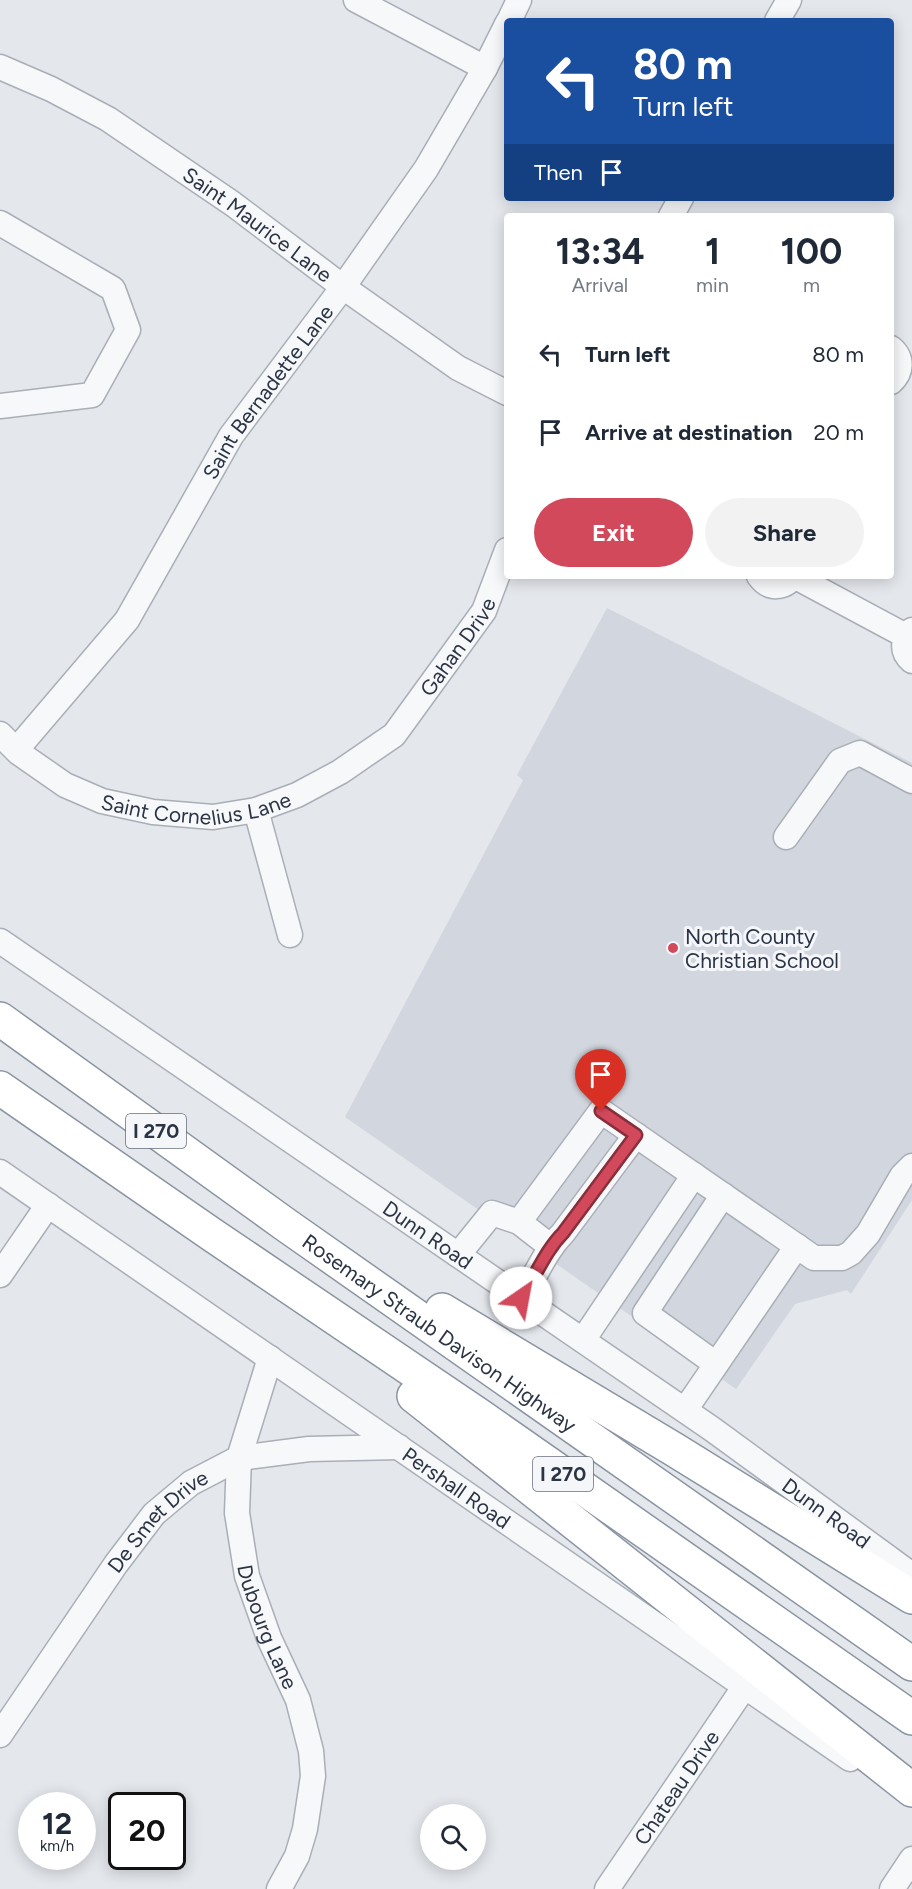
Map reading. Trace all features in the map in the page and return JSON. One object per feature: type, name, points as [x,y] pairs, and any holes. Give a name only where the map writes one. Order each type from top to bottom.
[{"type":"highway","name":"Rosemary Straub Davison Highway","points":[[0,1017],[286,1225],[912,1664]]},
{"type":"highway","name":"I 270","points":[[0,1088],[490,1423],[912,1718]]},
{"type":"highway","points":[[286,1225],[325,1240],[675,1450],[912,1597]]},
{"type":"highway","points":[[211,1234],[912,1790]]},
{"type":"street","points":[[356,0],[485,68]]},
{"type":"street","name":"Saint Bernadette Lane","points":[[510,18],[519,0]]},
{"type":"street","points":[[779,18],[789,0]]},
{"type":"street","name":"Saint Bernadette Lane","points":[[8,742],[127,620],[231,436],[344,287],[426,169],[504,31]]},
{"type":"street","name":"Saint Maurice Lane","points":[[0,67],[51,89],[108,119],[233,204],[458,368],[504,391]]},
{"type":"street","points":[[0,223],[113,289],[128,330],[92,395],[0,406]]},
{"type":"street","points":[[894,352],[900,360],[900,380]]},
{"type":"street","name":"Gahan Drive","points":[[394,735],[483,611],[504,558]]},
{"type":"street","points":[[762,579],[774,587],[792,579]]},
{"type":"street","points":[[800,579],[909,633],[904,651],[912,661]]},
{"type":"street","name":"Saint Cornelius Lane","points":[[8,742],[19,753],[65,785],[102,801],[153,812],[213,817],[256,810],[297,795],[340,772],[394,735]]},
{"type":"street","points":[[786,837],[840,761],[860,753],[912,781]]},
{"type":"street","points":[[256,810],[290,935]]},
{"type":"street","name":"Dunn Road","points":[[0,941],[685,1410],[912,1575]]},
{"type":"street","points":[[519,1222],[601,1111],[814,1258],[842,1258],[851,1253],[868,1234],[902,1176],[912,1166]]},
{"type":"street","points":[[521,1298],[535,1278],[550,1246],[563,1233],[636,1135]]},
{"type":"street","name":"Pershall Road","points":[[0,1172],[912,1803]]},
{"type":"street","points":[[583,1340],[694,1175]]},
{"type":"street","points":[[716,1364],[645,1313],[723,1195]]},
{"type":"street","points":[[0,1275],[48,1205]]},
{"type":"street","points":[[458,1255],[492,1213],[519,1222],[550,1246]]},
{"type":"street","points":[[685,1410],[796,1246]]},
{"type":"street","name":"Dubourg Lane","points":[[270,1358],[239,1458],[237,1513],[247,1576],[269,1638],[298,1700],[311,1752],[313,1776],[305,1829],[297,1856],[279,1889]]},
{"type":"street","name":"De Smet Drive","points":[[0,1735],[116,1564],[154,1515],[191,1483],[239,1458],[309,1449],[399,1447]]},
{"type":"street","name":"Chateau Drive","points":[[607,1889],[745,1686]]},
{"type":"street","points":[[892,1889],[912,1859]]},
{"type":"shaded area","name":"North County Christian School","points":[[607,608],[912,763],[912,1200],[851,1294],[847,1290],[795,1304],[736,1389],[345,1117],[523,780],[517,775]]},
{"type":"place","name":"North County Christian School","points":[[673,948]]},
{"type":"route","points":[[521,1298],[535,1278],[550,1246],[563,1233],[636,1135],[601,1111]]}]
